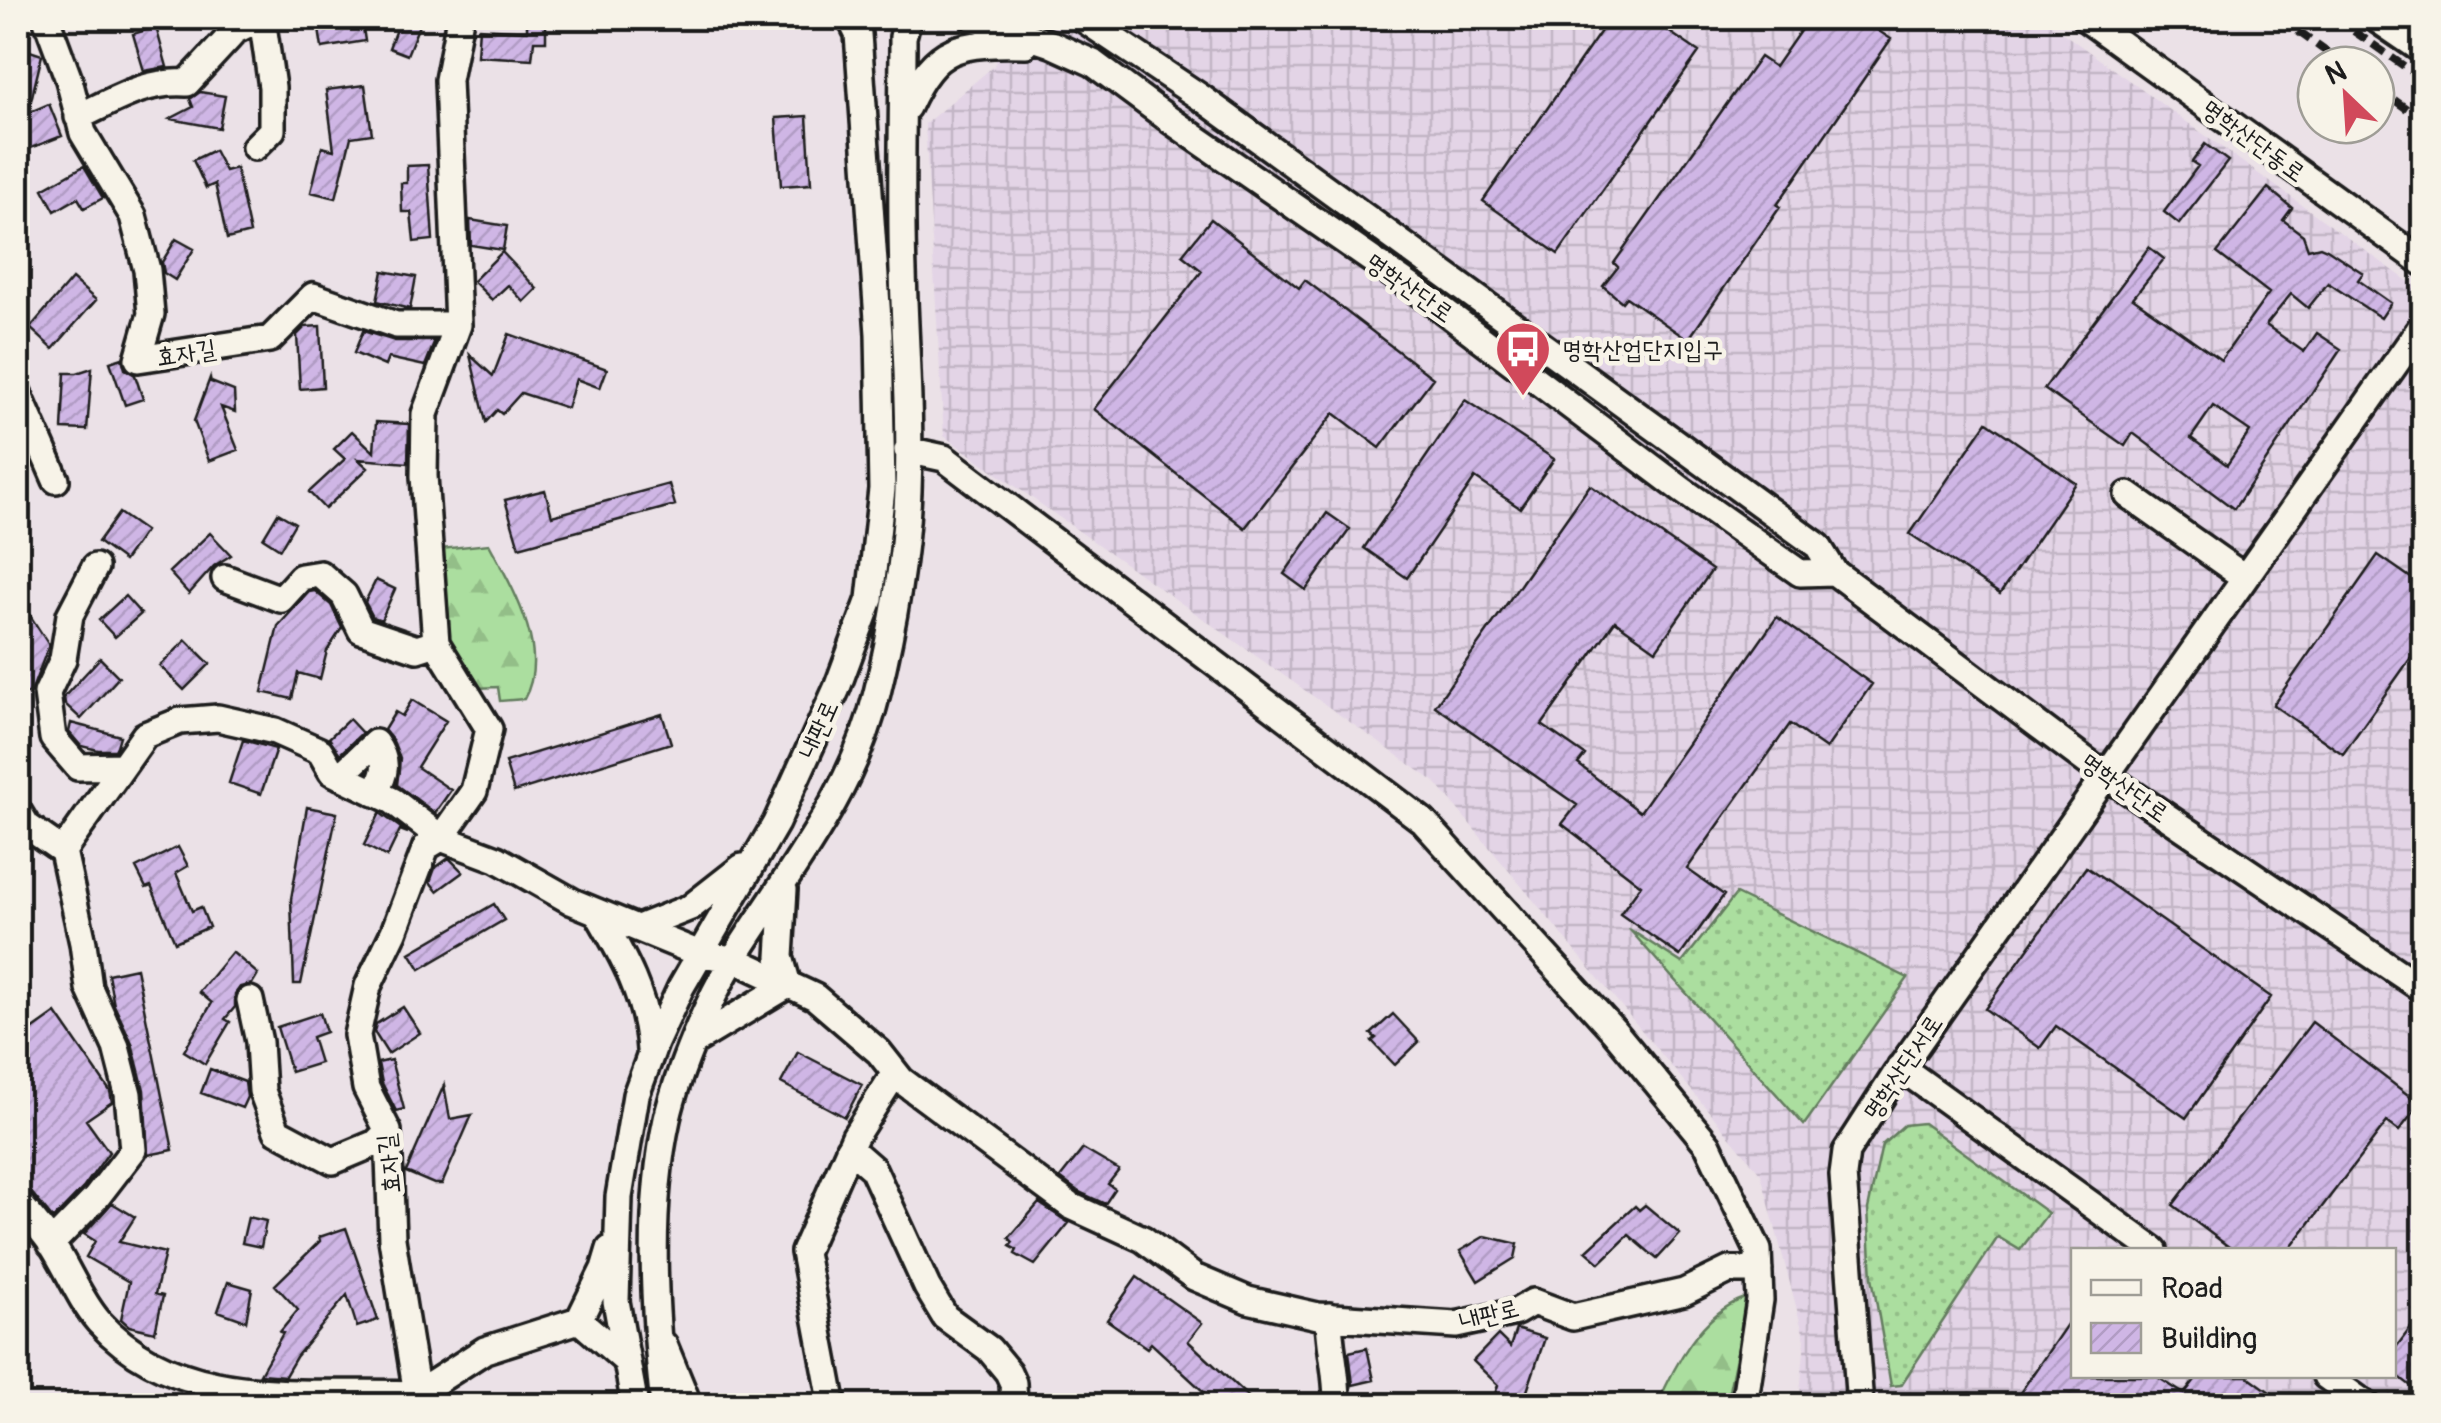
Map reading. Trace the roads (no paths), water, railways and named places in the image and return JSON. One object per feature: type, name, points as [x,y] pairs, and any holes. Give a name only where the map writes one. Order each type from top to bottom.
[{"type":"main road","points":[[2380,18],[2424,48]]},
{"type":"street","name":"효자길","points":[[46,18],[83,133],[133,216],[147,270],[151,314],[138,360],[270,339],[313,296],[396,325],[458,325]]},
{"type":"street","points":[[78,117],[138,88],[164,82],[187,84],[236,30],[262,18],[272,87],[272,130],[255,147]]},
{"type":"street","name":"효자길","points":[[416,1400],[392,1238],[388,1131],[366,1088],[357,1036],[368,986],[426,847],[440,838],[474,791],[490,729],[436,642],[424,476],[425,414],[458,325],[448,80],[460,18]]},
{"type":"street","name":"내판로","points":[[635,1406],[616,1301],[618,1220],[626,1141],[636,1095],[681,988],[776,822],[837,688],[870,599],[882,489],[879,334],[858,34],[850,18]]},
{"type":"street","name":"내판로","points":[[664,1406],[656,1228],[668,1117],[706,1010],[734,959],[824,821],[855,760],[876,696],[899,585],[908,492],[902,271],[903,36],[908,18]]},
{"type":"street","name":"명학산단로","points":[[972,18],[1051,44],[1093,63],[1427,298],[1682,490],[1800,573],[1834,572]]},
{"type":"street","name":"명학산단동로","points":[[2085,18],[2424,263]]},
{"type":"street","name":"명학산단로","points":[[1089,20],[1818,546],[1834,572],[2105,774],[2424,990]]},
{"type":"street","points":[[903,116],[922,74],[950,50],[986,44],[1051,44]]},
{"type":"street","name":"명학산단서로","points":[[1860,1406],[1843,1175],[1846,1152],[1900,1067],[2424,323]]},
{"type":"street","points":[[18,393],[56,480]]},
{"type":"street","points":[[908,450],[944,458],[1423,820],[1614,1031],[1708,1145],[1758,1250],[1760,1300],[1744,1406]]},
{"type":"street","points":[[2128,495],[2244,577]]},
{"type":"street","points":[[95,567],[70,615],[63,658],[47,693],[52,738],[78,767],[123,766]]},
{"type":"street","points":[[225,578],[281,599],[301,577],[320,574],[344,595],[361,630],[416,649],[436,642]]},
{"type":"street","points":[[62,851],[145,736],[180,721],[218,718],[275,732],[320,751],[332,772],[393,802],[440,838],[497,860],[597,912],[700,954],[734,959]]},
{"type":"street","points":[[340,776],[376,743],[386,758],[385,773],[375,793]]},
{"type":"street","points":[[18,810],[27,826],[62,851],[89,988],[116,1047],[128,1094],[134,1150],[96,1198],[51,1244]]},
{"type":"street","points":[[638,928],[690,907],[758,854]]},
{"type":"street","points":[[694,1040],[788,985],[780,957],[784,884]]},
{"type":"street","points":[[597,912],[627,964],[640,997],[649,1028],[650,1055]]},
{"type":"street","name":"내판로","points":[[734,959],[815,997],[879,1052],[895,1073],[1071,1206],[1142,1240],[1194,1277],[1248,1300],[1329,1316],[1456,1325],[1516,1312],[1533,1302],[1573,1317],[1684,1292],[1729,1270],[1759,1270]]},
{"type":"street","points":[[250,1000],[259,1042],[262,1091],[277,1132],[334,1161],[376,1142],[388,1131]]},
{"type":"street","points":[[1900,1067],[2151,1248]]},
{"type":"street","points":[[833,1406],[804,1252],[849,1148],[895,1073]]},
{"type":"street","points":[[849,1148],[874,1170],[945,1317],[990,1349],[1008,1372],[1013,1383],[1014,1406]]},
{"type":"street","points":[[18,1202],[51,1244],[97,1319],[137,1357],[233,1389],[416,1400],[485,1350],[579,1320],[604,1269],[618,1220]]},
{"type":"street","points":[[1329,1316],[1329,1346],[1338,1388],[1336,1406]]},
{"type":"street","points":[[579,1320],[625,1360]]},
{"type":"street","points":[[658,1332],[689,1406]]},
{"type":"street","points":[[2329,1378],[2368,1406]]},
{"type":"railway","points":[[2279,18],[2317,45]]},
{"type":"railway","points":[[2335,18],[2424,80]]},
{"type":"railway","points":[[2396,101],[2424,121]]},
{"type":"place","name":"명학산업단지입구","points":[[1523,398]]}]
